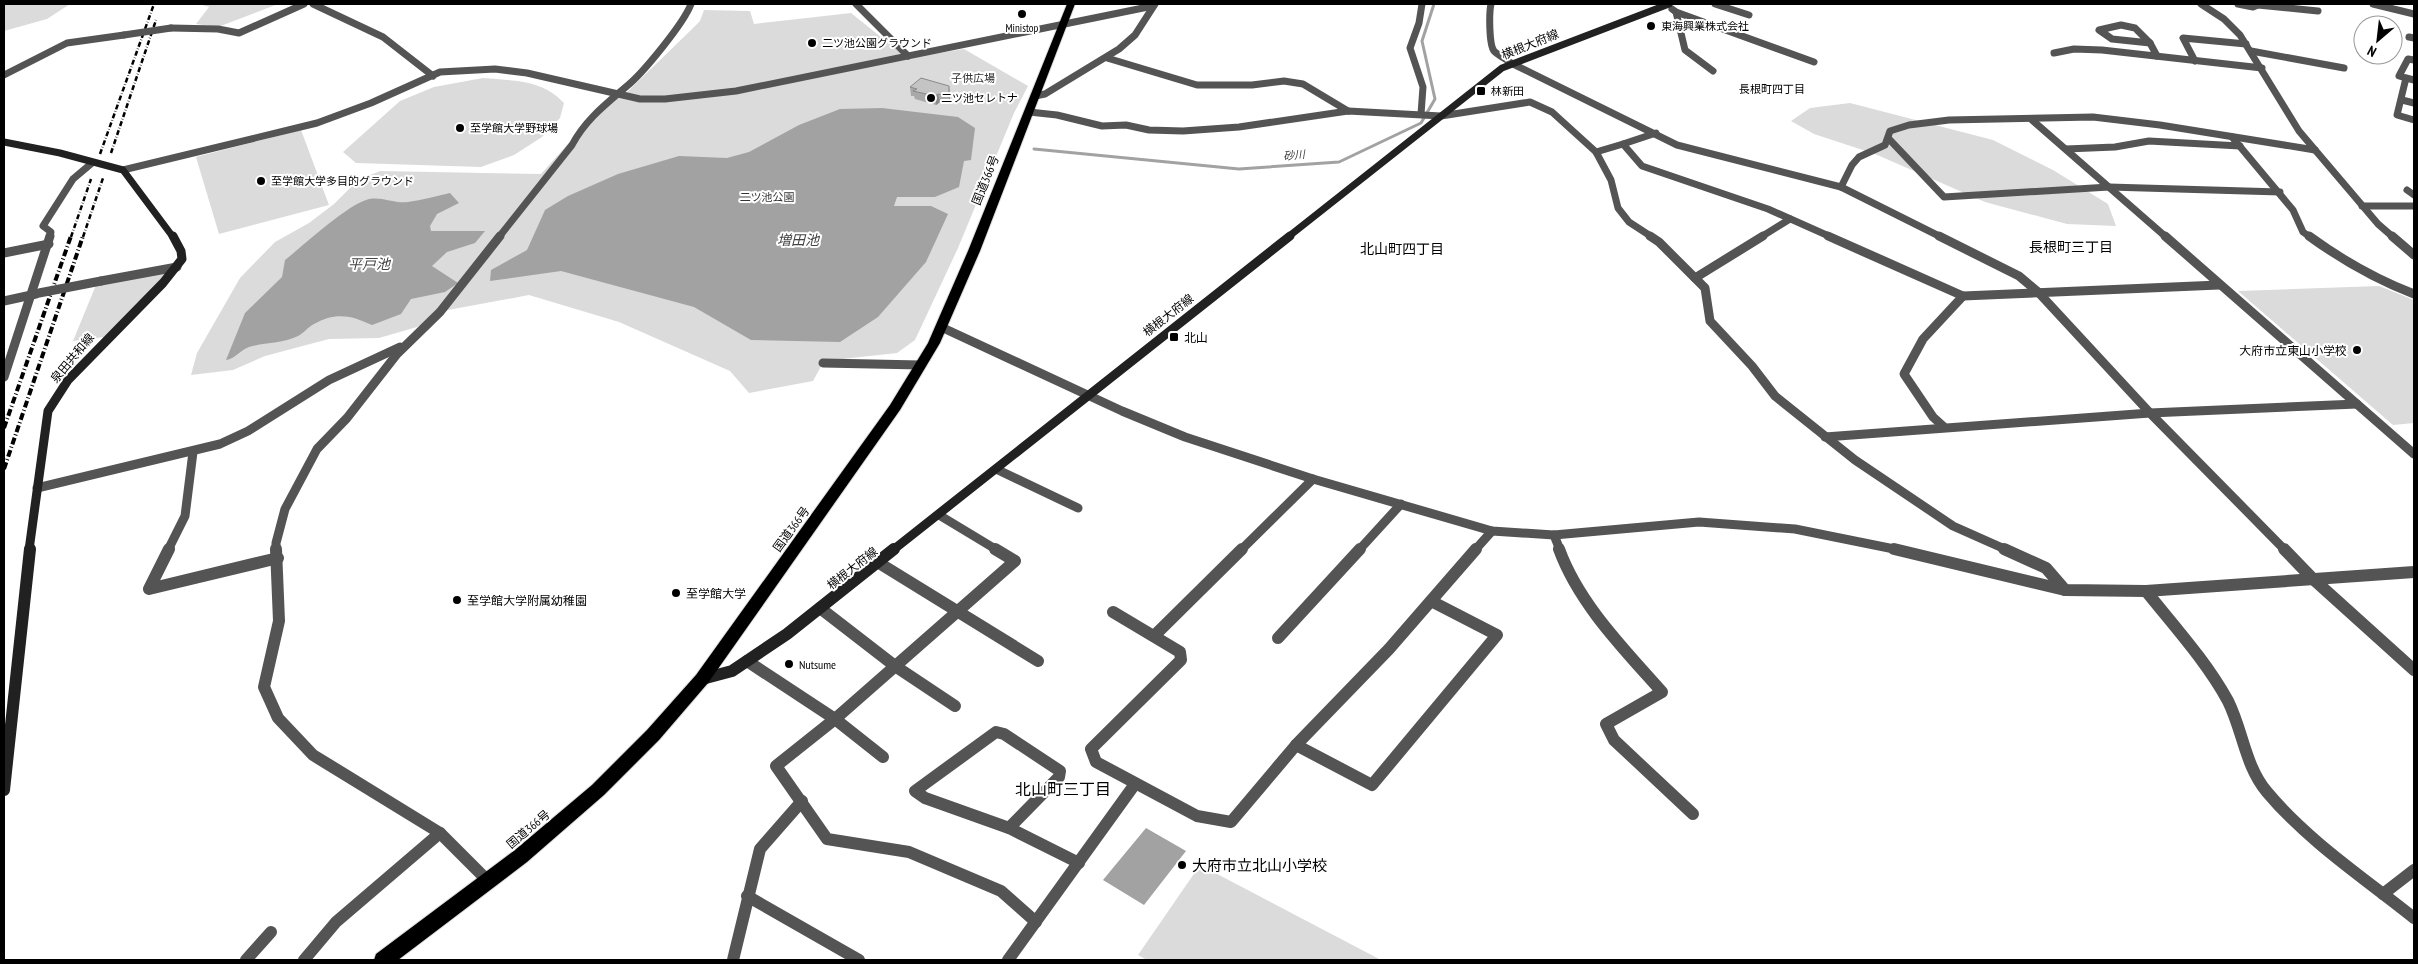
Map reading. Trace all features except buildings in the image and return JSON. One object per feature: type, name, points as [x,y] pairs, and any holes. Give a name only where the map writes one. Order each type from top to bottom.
[{"type":"highway","name":"国道366号","points":[[382,960],[520,856],[598,790],[653,735],[702,679],[895,407],[921,365],[941,326],[1072,4]]},
{"type":"main road","name":"横根大府線","points":[[702,679],[732,671],[820,608],[939,515],[1087,395],[1511,63],[1666,5]]},
{"type":"main road","points":[[4,142],[123,170],[168,229],[182,251],[182,259],[177,267]]},
{"type":"main road","name":"泉田共和線","points":[[4,790],[37,488],[48,411],[68,380],[177,267]]},
{"type":"street","points":[[4,75],[67,43],[171,28],[239,33],[304,4]]},
{"type":"street","points":[[313,4],[383,36],[433,76]]},
{"type":"street","points":[[487,880],[440,833],[313,755],[278,718],[264,687],[279,621],[276,542],[286,509],[317,449],[347,418],[397,354],[440,312],[482,262],[572,146],[580,131],[612,97],[619,94],[674,32],[687,15],[691,4]]},
{"type":"street","points":[[856,4],[908,56]]},
{"type":"street","points":[[1421,114],[1426,95],[1425,85],[1410,48],[1419,23],[1422,4]]},
{"type":"street","points":[[1491,4],[1488,18],[1492,35],[1491,46],[1495,52],[1511,63],[1677,145],[1841,187],[2019,276],[2038,292],[2150,413],[2312,578],[2414,670]]},
{"type":"street","points":[[1715,4],[1749,16]]},
{"type":"street","points":[[2201,4],[2224,20],[2246,44],[2299,131],[2384,230],[2414,255]]},
{"type":"street","points":[[2238,4],[2253,6],[2259,4],[2318,11]]},
{"type":"street","points":[[2373,4],[2414,14]]},
{"type":"street","points":[[123,170],[317,123],[371,103],[440,72],[495,69],[549,76],[640,99],[665,99],[736,91],[1155,5]]},
{"type":"street","points":[[1035,96],[1045,94],[1080,71],[1107,58],[1135,35],[1155,5]]},
{"type":"street","points":[[1666,5],[1676,12],[1814,62]]},
{"type":"street","points":[[1676,12],[1686,50],[1713,71]]},
{"type":"street","points":[[2150,43],[2112,39],[2099,30],[2132,26],[2146,35],[2150,43],[2156,56]]},
{"type":"street","points":[[2195,61],[2183,38],[2246,44]]},
{"type":"street","points":[[2054,53],[2074,49],[2262,68]]},
{"type":"street","points":[[2251,51],[2344,68]]},
{"type":"street","points":[[1107,58],[1197,85],[1244,86],[1284,82],[1303,84],[1348,111]]},
{"type":"street","points":[[2414,60],[2408,59],[2398,76],[2414,80]]},
{"type":"street","points":[[2406,78],[2397,115],[2414,120]]},
{"type":"street","points":[[2402,100],[2414,103]]},
{"type":"street","points":[[1029,112],[1057,115],[1102,126],[1126,125],[1149,130],[1183,131],[1239,127],[1348,111],[1441,116],[1530,102],[1552,112],[1596,152],[1611,180],[1618,208],[1629,222],[1659,242],[1705,288],[1710,321],[1752,366],[1775,396],[1825,437],[1953,526],[2046,568],[2065,590]]},
{"type":"street","points":[[1841,187],[1854,161],[1862,156],[1879,151],[1889,139],[1890,132],[1919,124],[1949,120],[2032,120],[2093,117],[2160,125],[2315,150]]},
{"type":"street","points":[[2032,120],[2414,454]]},
{"type":"street","points":[[1596,152],[1656,133]]},
{"type":"street","points":[[2232,137],[2280,192],[2293,210],[2303,232],[2349,264],[2379,281],[2414,294]]},
{"type":"street","points":[[1889,139],[1944,197],[2109,187],[2280,192]]},
{"type":"street","points":[[2066,149],[2115,147],[2149,140],[2240,146]]},
{"type":"street","points":[[1623,144],[1642,166],[1768,209],[1963,296],[2219,285]]},
{"type":"street","points":[[4,377],[36,294],[51,232],[43,226],[46,218],[73,179],[92,162]]},
{"type":"street","points":[[2362,206],[2414,206]]},
{"type":"street","points":[[1695,278],[1790,219]]},
{"type":"street","points":[[4,253],[49,244]]},
{"type":"street","points":[[4,301],[101,280],[177,267]]},
{"type":"street","points":[[1944,427],[1932,417],[1904,374],[1923,338],[1963,296]]},
{"type":"street","points":[[941,326],[1087,395],[1185,437],[1313,479],[1492,531],[1554,535],[1686,522],[1795,529],[1852,538],[2004,577],[2065,590],[2146,591],[2414,572]]},
{"type":"street","points":[[37,488],[220,444],[248,431],[329,380],[411,342]]},
{"type":"street","points":[[823,363],[921,365]]},
{"type":"street","points":[[1825,437],[2150,413],[2357,404]]},
{"type":"street","points":[[193,452],[185,516],[149,589],[278,558]]},
{"type":"street","points":[[996,469],[1078,508]]},
{"type":"street","points":[[1154,636],[1313,479]]},
{"type":"street","points":[[1278,638],[1401,504]]},
{"type":"street","points":[[939,515],[1015,561],[835,719],[776,766],[827,839],[909,852],[1001,891],[1036,922]]},
{"type":"street","points":[[1113,612],[1180,652],[1181,660],[1091,749],[1096,762],[1197,816],[1231,822],[1296,745],[1388,649],[1492,531]]},
{"type":"street","points":[[1554,535],[1568,572],[1624,650],[1662,692],[1606,724],[1614,740],[1693,814]]},
{"type":"street","points":[[879,562],[957,613],[1038,661]]},
{"type":"street","points":[[2146,591],[2203,663],[2228,702],[2247,752],[2250,766],[2266,790],[2311,836],[2414,918]]},
{"type":"street","points":[[1296,745],[1372,785],[1497,635],[1430,601]]},
{"type":"street","points":[[820,608],[895,666],[955,706]]},
{"type":"street","points":[[747,661],[835,719],[884,757]]},
{"type":"street","points":[[1009,828],[1059,777],[1060,771],[1004,734],[996,732],[915,791],[926,798],[1009,828],[1079,863]]},
{"type":"street","points":[[1008,960],[1135,784]]},
{"type":"street","points":[[733,960],[747,896],[760,849],[802,801]]},
{"type":"street","points":[[304,960],[336,922],[440,833]]},
{"type":"street","points":[[2383,894],[2414,870]]},
{"type":"street","points":[[747,896],[859,960]]},
{"type":"street","points":[[246,960],[271,932]]},
{"type":"green space","points":[[4,4],[70,4],[47,19],[4,31]]},
{"type":"green space","points":[[199,4],[278,4],[218,27],[196,24],[209,7]]},
{"type":"green space","name":"二ツ池公園","points":[[704,10],[750,11],[754,24],[851,13],[907,58],[964,49],[1028,86],[1014,113],[958,248],[915,340],[897,353],[824,361],[813,381],[749,393],[730,371],[619,322],[529,295],[448,310],[417,327],[379,338],[329,339],[265,356],[233,370],[191,375],[197,353],[240,278],[275,242],[309,223],[334,204],[358,180],[380,171],[541,174],[609,98],[622,97],[700,21]]},
{"type":"green space","name":"至学館大学野球場","points":[[483,78],[516,81],[546,89],[564,103],[560,118],[542,137],[514,155],[481,167],[356,163],[343,152],[400,101],[434,87]]},
{"type":"green space","points":[[1850,103],[1993,140],[2053,170],[2108,204],[2116,226],[2067,224],[1985,202],[1875,154],[1814,134],[1791,121],[1810,108]]},
{"type":"green space","name":"至学館大学多目的グラウンド","points":[[301,130],[329,205],[219,234],[196,157]]},
{"type":"green space","points":[[171,271],[104,337],[73,341],[96,285]]},
{"type":"green space","name":"大府市立東山小学校","points":[[2379,286],[2414,300],[2414,423],[2393,425],[2238,291]]},
{"type":"green space","points":[[1200,865],[1381,960],[1147,960],[1138,955]]},
{"type":"water","name":"増田池","points":[[882,108],[958,117],[975,128],[971,160],[964,161],[959,187],[935,197],[897,197],[894,206],[931,206],[948,214],[926,262],[878,317],[840,342],[751,340],[694,307],[561,271],[490,281],[491,270],[527,250],[545,210],[568,196],[618,174],[679,156],[727,158],[749,152],[799,125],[840,109]]},
{"type":"water","name":"平戸池","points":[[450,193],[459,203],[437,214],[430,226],[431,231],[485,231],[475,243],[447,252],[432,266],[458,283],[445,292],[411,299],[401,314],[372,325],[350,317],[336,316],[314,324],[292,339],[249,347],[226,360],[245,313],[282,277],[285,260],[336,218],[366,200],[381,199],[408,202]]},
{"type":"water","points":[[1146,828],[1186,851],[1144,905],[1103,880]]},
{"type":"waterway","name":"砂川","points":[[1034,149],[1239,169],[1339,162],[1421,123],[1435,99],[1422,41],[1434,4]]},
{"type":"railway","points":[[100,154],[154,4]]},
{"type":"railway","points":[[111,153],[156,20]]},
{"type":"railway","points":[[83,237],[103,178]]},
{"type":"railway","points":[[71,237],[91,179]]},
{"type":"railway","points":[[4,428],[71,236]]},
{"type":"railway","points":[[4,469],[83,236]]},
{"type":"place","name":"Ministop","points":[[1022,14]]},
{"type":"place","name":"東海興業株式会社","points":[[1651,26]]},
{"type":"place","name":"二ツ池公園グラウンド","points":[[812,43]]},
{"type":"place","name":"林新田","points":[[1481,91]]},
{"type":"place","name":"二ツ池セレトナ","points":[[931,98]]},
{"type":"place","name":"至学館大学野球場","points":[[460,128]]},
{"type":"place","name":"至学館大学多目的グラウンド","points":[[261,181]]},
{"type":"place","name":"北山","points":[[1174,337]]},
{"type":"place","name":"大府市立東山小学校","points":[[2357,350]]},
{"type":"place","name":"至学館大学","points":[[676,593]]},
{"type":"place","name":"至学館大学附属幼稚園","points":[[457,600]]},
{"type":"place","name":"Nutsume","points":[[789,664]]},
{"type":"place","name":"大府市立北山小学校","points":[[1182,865]]},
{"type":"district","name":"長根町四丁目","points":[[1772,89]]},
{"type":"district","name":"長根町三丁目","points":[[2071,247]]},
{"type":"district","name":"北山町四丁目","points":[[1402,249]]},
{"type":"district","name":"北山町三丁目","points":[[1063,789]]},
{"type":"park label","name":"子供広場","points":[[973,78]]}]
